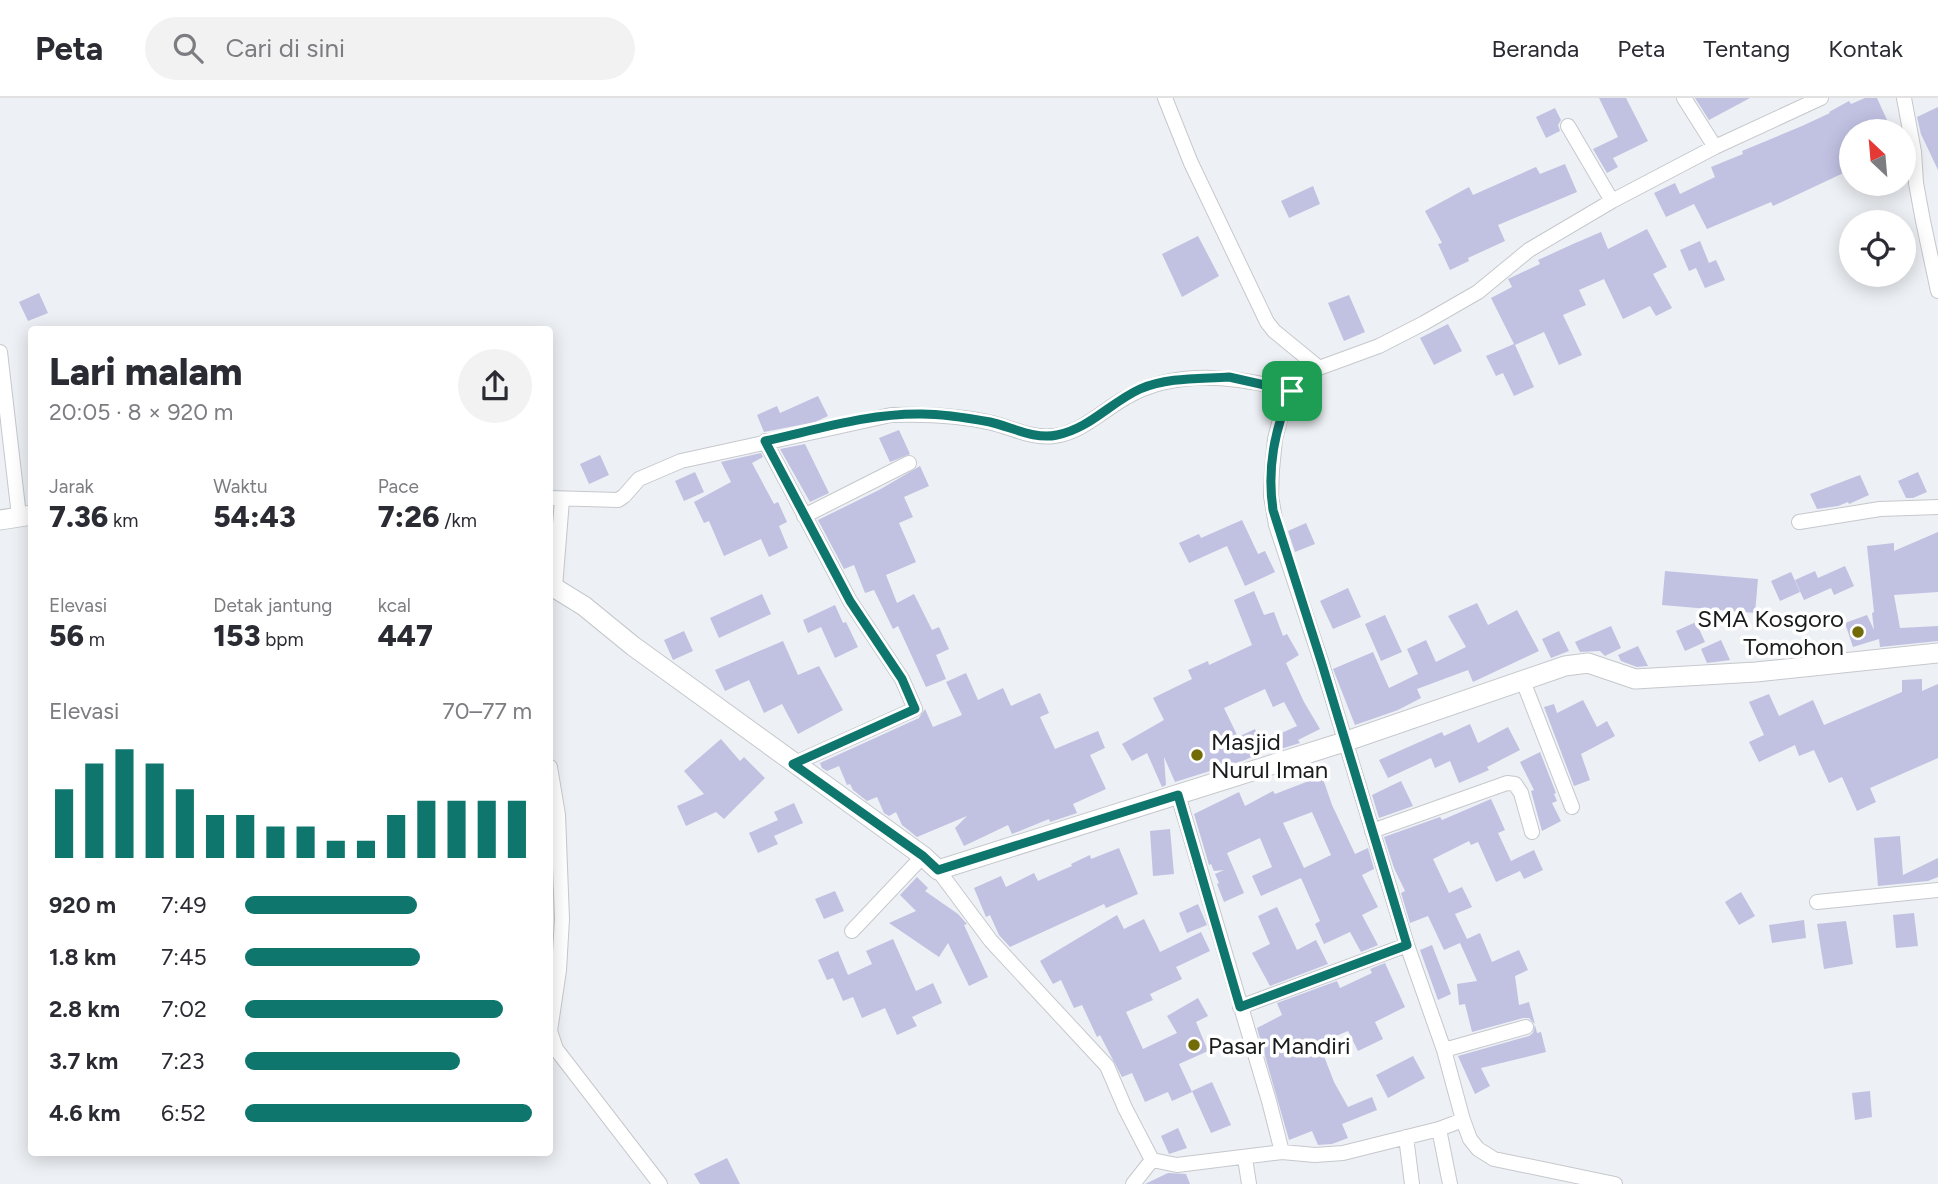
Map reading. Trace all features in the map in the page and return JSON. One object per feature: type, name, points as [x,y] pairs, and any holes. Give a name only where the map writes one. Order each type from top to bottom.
[{"type":"street","points":[[1164,98],[1191,163],[1266,322],[1304,378]]},
{"type":"street","points":[[1684,98],[1715,147]]},
{"type":"street","points":[[553,564],[556,499],[618,500],[639,478],[681,461],[880,416],[922,414],[992,423],[1035,436],[1055,436],[1075,430],[1124,398],[1156,383],[1229,377],[1304,378],[1379,346],[1444,313],[1478,292],[1529,250],[1612,201],[1715,147],[1821,98]]},
{"type":"street","points":[[1904,98],[1914,152],[1916,183],[1938,291]]},
{"type":"street","points":[[1569,126],[1612,201]]},
{"type":"street","points":[[0,352],[17,517]]},
{"type":"street","points":[[1304,378],[1282,412],[1275,439],[1271,496],[1273,510],[1407,945],[1444,1050],[1462,1120],[1470,1139],[1478,1149],[1494,1159],[1615,1184]]},
{"type":"street","points":[[765,441],[850,601],[898,672],[915,709],[793,764]]},
{"type":"street","points":[[804,516],[909,463]]},
{"type":"street","points":[[1799,522],[1880,509],[1938,507]]},
{"type":"street","points":[[553,587],[584,606],[633,646],[923,856],[938,870],[991,942],[1107,1066],[1152,1160]]},
{"type":"street","points":[[938,870],[1344,742],[1565,666],[1588,663],[1635,679],[1756,672],[1938,653]]},
{"type":"street","points":[[1523,681],[1572,807]]},
{"type":"street","points":[[1372,831],[1507,783],[1515,785],[1521,793],[1532,832]]},
{"type":"street","points":[[553,784],[558,815],[562,919],[553,1011]]},
{"type":"street","points":[[1178,795],[1282,1152]]},
{"type":"street","points":[[852,931],[923,856]]},
{"type":"street","points":[[1817,902],[1938,890]]},
{"type":"street","points":[[1240,1007],[1407,945]]},
{"type":"street","points":[[1444,1050],[1526,1027]]},
{"type":"street","points":[[553,1040],[556,1049],[660,1184]]},
{"type":"street","points":[[1152,1160],[1177,1165],[1282,1152],[1315,1155],[1343,1153],[1440,1129],[1462,1120]]},
{"type":"street","points":[[1440,1129],[1450,1184]]},
{"type":"street","points":[[1406,1138],[1412,1184]]},
{"type":"street","points":[[1245,1158],[1250,1184]]},
{"type":"street","points":[[1133,1184],[1152,1160]]},
{"type":"building","points":[[1599,98],[1626,98],[1648,141],[1613,158],[1618,167],[1607,173],[1593,149],[1618,137]]},
{"type":"building","points":[[1695,98],[1750,98],[1709,120]]},
{"type":"building","points":[[1865,98],[1877,98],[1887,119],[1839,119],[1839,175],[1773,206],[1771,202],[1707,229],[1694,204],[1666,217],[1654,193],[1675,183],[1680,194],[1715,177],[1711,167],[1830,113],[1849,101],[1851,104]]},
{"type":"building","points":[[1938,107],[1938,170],[1921,134],[1917,117]]},
{"type":"building","points":[[1555,108],[1561,120],[1558,125],[1560,131],[1546,138],[1536,117]]},
{"type":"building","points":[[1565,164],[1577,192],[1498,225],[1505,241],[1468,258],[1469,261],[1450,270],[1438,244],[1442,243],[1425,211],[1469,187],[1473,195],[1536,167],[1540,174]]},
{"type":"building","points":[[1313,186],[1320,204],[1289,218],[1281,201]]},
{"type":"building","points":[[1647,229],[1667,267],[1653,274],[1672,308],[1656,316],[1650,306],[1623,319],[1604,279],[1579,290],[1586,305],[1563,315],[1582,355],[1559,365],[1544,332],[1515,345],[1534,387],[1514,396],[1503,373],[1496,376],[1486,356],[1514,344],[1491,298],[1512,287],[1508,279],[1540,264],[1538,260],[1573,244],[1601,232],[1608,249]]},
{"type":"building","points":[[1198,236],[1219,276],[1182,297],[1162,254]]},
{"type":"building","points":[[1700,241],[1709,263],[1716,260],[1725,280],[1705,288],[1696,268],[1689,271],[1680,250]]},
{"type":"building","points":[[39,293],[48,313],[28,321],[19,302]]},
{"type":"building","points":[[1349,295],[1365,332],[1344,341],[1328,303]]},
{"type":"building","points":[[1448,324],[1462,351],[1434,365],[1420,338]]},
{"type":"building","points":[[818,396],[828,416],[815,422],[764,432],[757,415],[777,406],[780,413]]},
{"type":"building","points":[[899,430],[910,454],[890,462],[879,438]]},
{"type":"building","points":[[805,444],[829,493],[810,502],[780,449]]},
{"type":"building","points":[[761,453],[763,457],[752,463],[774,504],[778,502],[787,522],[779,526],[788,548],[769,557],[761,539],[724,556],[709,521],[704,523],[694,502],[731,482],[721,462]]},
{"type":"building","points":[[600,455],[609,475],[589,484],[580,464]]},
{"type":"building","points":[[920,466],[929,486],[904,497],[913,517],[899,523],[916,562],[886,575],[897,603],[914,594],[932,630],[939,627],[949,649],[936,655],[946,679],[926,687],[898,626],[893,629],[874,590],[865,593],[854,565],[844,569],[818,520]]},
{"type":"building","points":[[695,472],[704,492],[684,501],[675,481]]},
{"type":"building","points":[[1918,472],[1927,492],[1906,498],[1898,481]]},
{"type":"building","points":[[1860,475],[1869,495],[1849,504],[1848,502],[1817,509],[1810,494]]},
{"type":"building","points":[[1242,520],[1258,554],[1265,551],[1275,572],[1245,586],[1227,546],[1189,563],[1179,543],[1199,534],[1201,538]]},
{"type":"building","points":[[1306,523],[1315,544],[1295,552],[1288,531]]},
{"type":"building","points":[[1938,532],[1938,592],[1894,595],[1900,628],[1938,626],[1938,641],[1880,647],[1879,639],[1853,647],[1845,623],[1867,615],[1874,630],[1867,546],[1894,543],[1894,551]]},
{"type":"building","points":[[1845,566],[1854,586],[1834,595],[1831,588],[1804,600],[1795,580],[1815,571],[1818,578]]},
{"type":"building","points":[[1665,571],[1758,579],[1755,613],[1662,605]]},
{"type":"building","points":[[1791,572],[1800,592],[1780,601],[1771,581]]},
{"type":"building","points":[[1348,588],[1361,617],[1333,629],[1320,601]]},
{"type":"building","points":[[1254,591],[1264,615],[1274,612],[1283,636],[1287,634],[1299,655],[1286,663],[1320,729],[1298,740],[1300,743],[1271,752],[1266,740],[1297,726],[1284,702],[1273,707],[1265,689],[1224,708],[1238,737],[1255,729],[1265,751],[1175,782],[1164,757],[1166,785],[1162,787],[1147,753],[1132,761],[1122,744],[1164,720],[1153,698],[1192,679],[1188,670],[1208,661],[1209,665],[1252,645],[1234,600]]},
{"type":"building","points":[[762,594],[771,614],[719,638],[710,618]]},
{"type":"building","points":[[1477,603],[1488,625],[1517,610],[1539,651],[1473,682],[1468,670],[1417,689],[1421,698],[1398,710],[1355,725],[1333,669],[1373,652],[1389,688],[1418,674],[1407,649],[1426,640],[1436,662],[1466,647],[1448,616]]},
{"type":"building","points":[[835,605],[858,647],[835,658],[821,627],[808,633],[803,620]]},
{"type":"building","points":[[1385,615],[1402,652],[1381,661],[1365,624]]},
{"type":"building","points":[[1696,622],[1705,642],[1685,651],[1676,631]]},
{"type":"building","points":[[1611,626],[1621,648],[1605,656],[1600,651],[1580,652],[1575,642]]},
{"type":"building","points":[[684,631],[693,651],[673,660],[664,640]]},
{"type":"building","points":[[1559,631],[1569,651],[1551,658],[1542,639]]},
{"type":"building","points":[[1721,640],[1730,660],[1707,663],[1701,649]]},
{"type":"building","points":[[783,641],[798,675],[819,666],[843,710],[798,734],[782,704],[764,713],[749,680],[725,691],[715,670]]},
{"type":"building","points":[[1638,646],[1648,666],[1637,667],[1621,661],[1618,655]]},
{"type":"building","points":[[966,673],[978,700],[1003,688],[1011,706],[1040,693],[1049,713],[1040,717],[1055,749],[1098,731],[1105,748],[1090,755],[1106,789],[1073,804],[1077,813],[1050,822],[1049,819],[1012,834],[1008,825],[964,846],[955,828],[967,816],[917,837],[902,825],[896,812],[889,816],[884,813],[877,797],[867,801],[853,790],[850,784],[847,785],[839,766],[827,771],[822,768],[820,763],[919,718],[925,709],[933,727],[962,715],[946,682]]},
{"type":"building","points":[[1922,679],[1922,691],[1938,684],[1938,758],[1870,788],[1876,802],[1857,811],[1842,777],[1829,783],[1814,750],[1799,756],[1795,745],[1759,762],[1749,742],[1764,735],[1749,702],[1769,694],[1779,716],[1813,700],[1824,725],[1902,692],[1902,680]]},
{"type":"building","points":[[1583,700],[1597,727],[1607,721],[1615,736],[1581,754],[1590,780],[1574,786],[1544,707],[1554,704],[1557,713]]},
{"type":"building","points":[[1470,724],[1478,743],[1508,727],[1520,750],[1487,767],[1489,770],[1459,783],[1450,761],[1435,768],[1431,758],[1388,778],[1379,760],[1442,732],[1444,736]]},
{"type":"building","points":[[721,739],[740,761],[744,757],[765,778],[724,819],[716,812],[686,826],[677,806],[704,794],[684,771]]},
{"type":"building","points":[[1540,752],[1556,793],[1554,794],[1557,801],[1552,803],[1561,821],[1542,831],[1531,791],[1534,790],[1520,762]]},
{"type":"building","points":[[1322,776],[1355,854],[1368,848],[1374,869],[1362,875],[1378,907],[1362,915],[1378,945],[1361,952],[1350,932],[1324,944],[1315,924],[1320,921],[1301,878],[1261,896],[1252,876],[1272,867],[1260,838],[1227,853],[1244,893],[1224,902],[1215,874],[1224,870],[1214,871],[1211,864],[1209,865],[1194,814],[1239,792],[1245,806],[1273,791],[1275,794]],"holes":[[[1312,812],[1331,855],[1304,868],[1283,823]]]},
{"type":"building","points":[[1401,781],[1413,806],[1379,818],[1372,795]]},
{"type":"building","points":[[1491,799],[1505,830],[1498,833],[1511,861],[1534,850],[1543,870],[1524,879],[1520,871],[1496,882],[1478,842],[1471,845],[1469,841],[1433,859],[1449,893],[1462,887],[1472,907],[1455,914],[1467,939],[1480,933],[1492,962],[1519,950],[1528,970],[1515,976],[1519,1005],[1529,1002],[1535,1024],[1529,1018],[1523,1018],[1472,1032],[1465,1004],[1459,1005],[1457,984],[1477,981],[1460,943],[1444,950],[1428,916],[1410,923],[1401,893],[1405,891],[1384,837],[1440,817],[1442,820]]},
{"type":"building","points":[[794,803],[803,823],[774,836],[778,844],[758,853],[749,833],[778,820],[774,812]]},
{"type":"building","points":[[1170,829],[1174,874],[1153,876],[1150,831]]},
{"type":"building","points":[[1900,836],[1903,875],[1938,858],[1938,877],[1928,881],[1878,886],[1874,838]]},
{"type":"building","points":[[1119,848],[1138,894],[1106,908],[1104,904],[1010,947],[999,935],[990,915],[986,917],[974,888],[1001,876],[1006,887],[1034,873],[1038,881],[1090,855],[1091,859]]},
{"type":"building","points":[[917,877],[928,888],[925,891],[958,914],[967,924],[964,925],[988,977],[969,986],[948,943],[939,957],[889,923],[916,911],[900,895]]},
{"type":"building","points":[[835,891],[844,911],[824,919],[815,899]]},
{"type":"building","points":[[1741,892],[1755,916],[1739,925],[1725,902]]},
{"type":"building","points":[[1198,904],[1207,925],[1187,933],[1179,913]]},
{"type":"building","points":[[1277,907],[1297,950],[1316,940],[1328,964],[1270,986],[1252,953],[1270,944],[1258,916]]},
{"type":"building","points":[[1914,913],[1918,946],[1896,948],[1893,915]]},
{"type":"building","points":[[1117,915],[1124,929],[1144,919],[1160,952],[1201,932],[1210,951],[1176,967],[1182,979],[1150,994],[1153,1000],[1126,1012],[1143,1049],[1177,1033],[1167,1016],[1198,998],[1208,1016],[1196,1022],[1208,1051],[1179,1064],[1192,1092],[1172,1101],[1168,1092],[1145,1102],[1132,1073],[1122,1077],[1100,1035],[1097,1037],[1082,1005],[1074,1008],[1061,980],[1053,984],[1040,961]]},
{"type":"building","points":[[1804,920],[1806,938],[1772,943],[1769,925]]},
{"type":"building","points":[[1846,921],[1853,964],[1824,969],[1817,924]]},
{"type":"building","points":[[893,939],[916,991],[933,983],[942,1003],[912,1017],[917,1026],[897,1035],[885,1008],[862,1018],[853,997],[843,1001],[833,978],[827,980],[818,960],[838,951],[848,975],[872,964],[866,951]]},
{"type":"building","points":[[1432,945],[1451,994],[1438,1000],[1420,950]]},
{"type":"building","points":[[1385,963],[1405,1007],[1375,1022],[1383,1039],[1358,1051],[1348,1031],[1319,1043],[1334,1082],[1348,1107],[1372,1097],[1377,1110],[1342,1124],[1348,1138],[1332,1144],[1318,1145],[1312,1131],[1289,1140],[1257,1028],[1282,1015],[1277,1003],[1337,981],[1340,988],[1372,973],[1370,969]]},
{"type":"building","points":[[1535,1025],[1537,1033],[1541,1032],[1546,1052],[1481,1068],[1490,1086],[1475,1094],[1458,1056],[1529,1036]]},
{"type":"building","points":[[1413,1056],[1425,1078],[1388,1098],[1376,1075]]},
{"type":"building","points":[[1212,1082],[1231,1125],[1211,1133],[1192,1091]]},
{"type":"building","points":[[1870,1091],[1872,1117],[1855,1120],[1852,1093]]},
{"type":"building","points":[[1178,1128],[1187,1148],[1169,1154],[1161,1136]]},
{"type":"building","points":[[727,1158],[740,1184],[700,1184],[694,1174]]},
{"type":"building","points":[[1168,1173],[1186,1174],[1190,1184],[1145,1184]]},
{"type":"place","name":"SMA Kosgoro Tomohon","points":[[1858,632]]},
{"type":"place","name":"Masjid Nurul Iman","points":[[1197,755]]},
{"type":"place","name":"Pasar Mandiri","points":[[1194,1045]]},
{"type":"route","points":[[1229,377],[1292,391],[1282,412],[1275,439],[1271,496],[1276,525],[1322,664],[1407,945],[1240,1007],[1178,795],[938,870],[923,856],[793,764],[915,709],[894,664],[850,601],[765,441],[860,420],[922,414],[992,423],[1035,436],[1055,436],[1075,430],[1124,398],[1156,383],[1229,377]]}]
